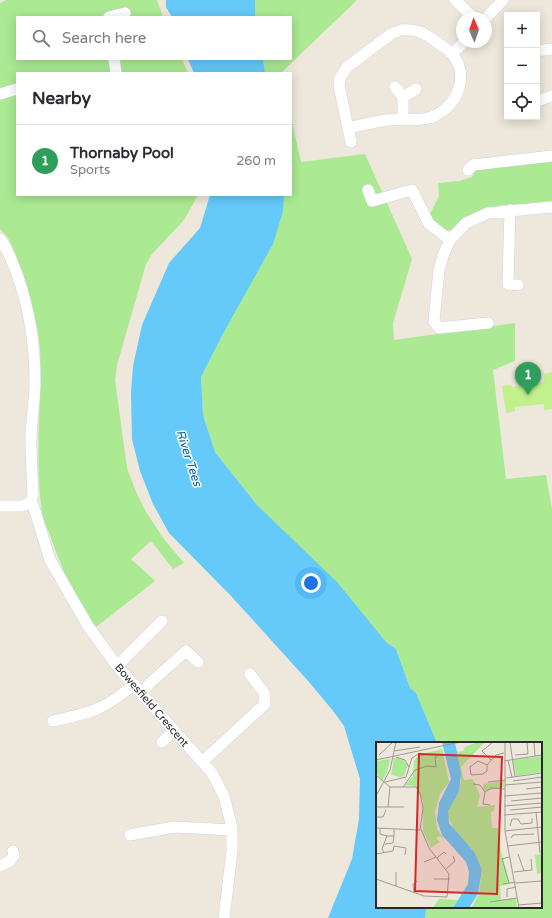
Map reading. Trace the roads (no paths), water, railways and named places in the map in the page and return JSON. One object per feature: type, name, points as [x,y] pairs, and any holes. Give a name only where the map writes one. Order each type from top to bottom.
[{"type":"street","points":[[454,0],[467,12]]},
{"type":"street","points":[[492,12],[503,0]]},
{"type":"street","points":[[113,16],[126,13]]},
{"type":"street","points":[[348,128],[378,122],[432,117],[442,112],[454,98],[460,86],[461,76],[459,66],[452,54],[426,34],[417,30],[401,30],[391,34],[347,67],[342,74],[340,86],[350,142]]},
{"type":"street","points":[[452,54],[458,48]]},
{"type":"street","points":[[540,51],[552,49]]},
{"type":"street","points":[[114,60],[116,72]]},
{"type":"street","points":[[395,87],[403,97],[403,119]]},
{"type":"street","points":[[0,94],[16,89]]},
{"type":"street","points":[[403,97],[416,89]]},
{"type":"street","points":[[540,100],[552,96]]},
{"type":"street","points":[[468,170],[473,165],[552,156]]},
{"type":"street","points":[[368,190],[372,201],[412,190],[429,224],[450,240]]},
{"type":"street","points":[[488,323],[439,328],[434,321],[439,270],[450,240],[466,223],[488,212],[552,207]]},
{"type":"street","points":[[510,210],[508,284],[518,285]]},
{"type":"street","name":"Bowesfield Crescent","points":[[0,239],[4,243],[12,260],[22,289],[30,321],[35,362],[31,439],[33,494],[31,502],[50,560],[88,626],[117,666],[212,773],[224,796],[232,830],[232,851],[224,918]]},
{"type":"street","points":[[0,506],[22,506],[31,502]]},
{"type":"street","points":[[117,666],[162,621]]},
{"type":"street","points":[[142,693],[150,683],[186,651],[198,662]]},
{"type":"street","points":[[202,762],[265,704],[264,693],[250,674]]},
{"type":"street","points":[[52,721],[91,712],[108,705],[134,684]]},
{"type":"street","points":[[162,742],[174,730]]},
{"type":"street","points":[[130,835],[174,827],[232,830]]},
{"type":"street","points":[[0,866],[10,861],[14,855],[13,850]]},
{"type":"water","points":[[166,0],[255,0],[255,16],[171,16],[166,7]]},
{"type":"water","points":[[188,60],[263,60],[265,72],[194,72]]},
{"type":"water","name":"River Tees","points":[[210,196],[284,196],[283,211],[273,244],[225,330],[201,377],[203,415],[215,452],[257,505],[337,582],[386,642],[396,649],[410,688],[416,693],[437,742],[376,742],[376,908],[427,908],[425,918],[328,918],[352,859],[359,819],[360,779],[344,726],[309,682],[232,597],[169,533],[153,504],[140,471],[132,439],[131,393],[133,366],[142,325],[169,263],[200,228]]},
{"type":"place","name":"Thornaby Pool","points":[[528,395]]}]
